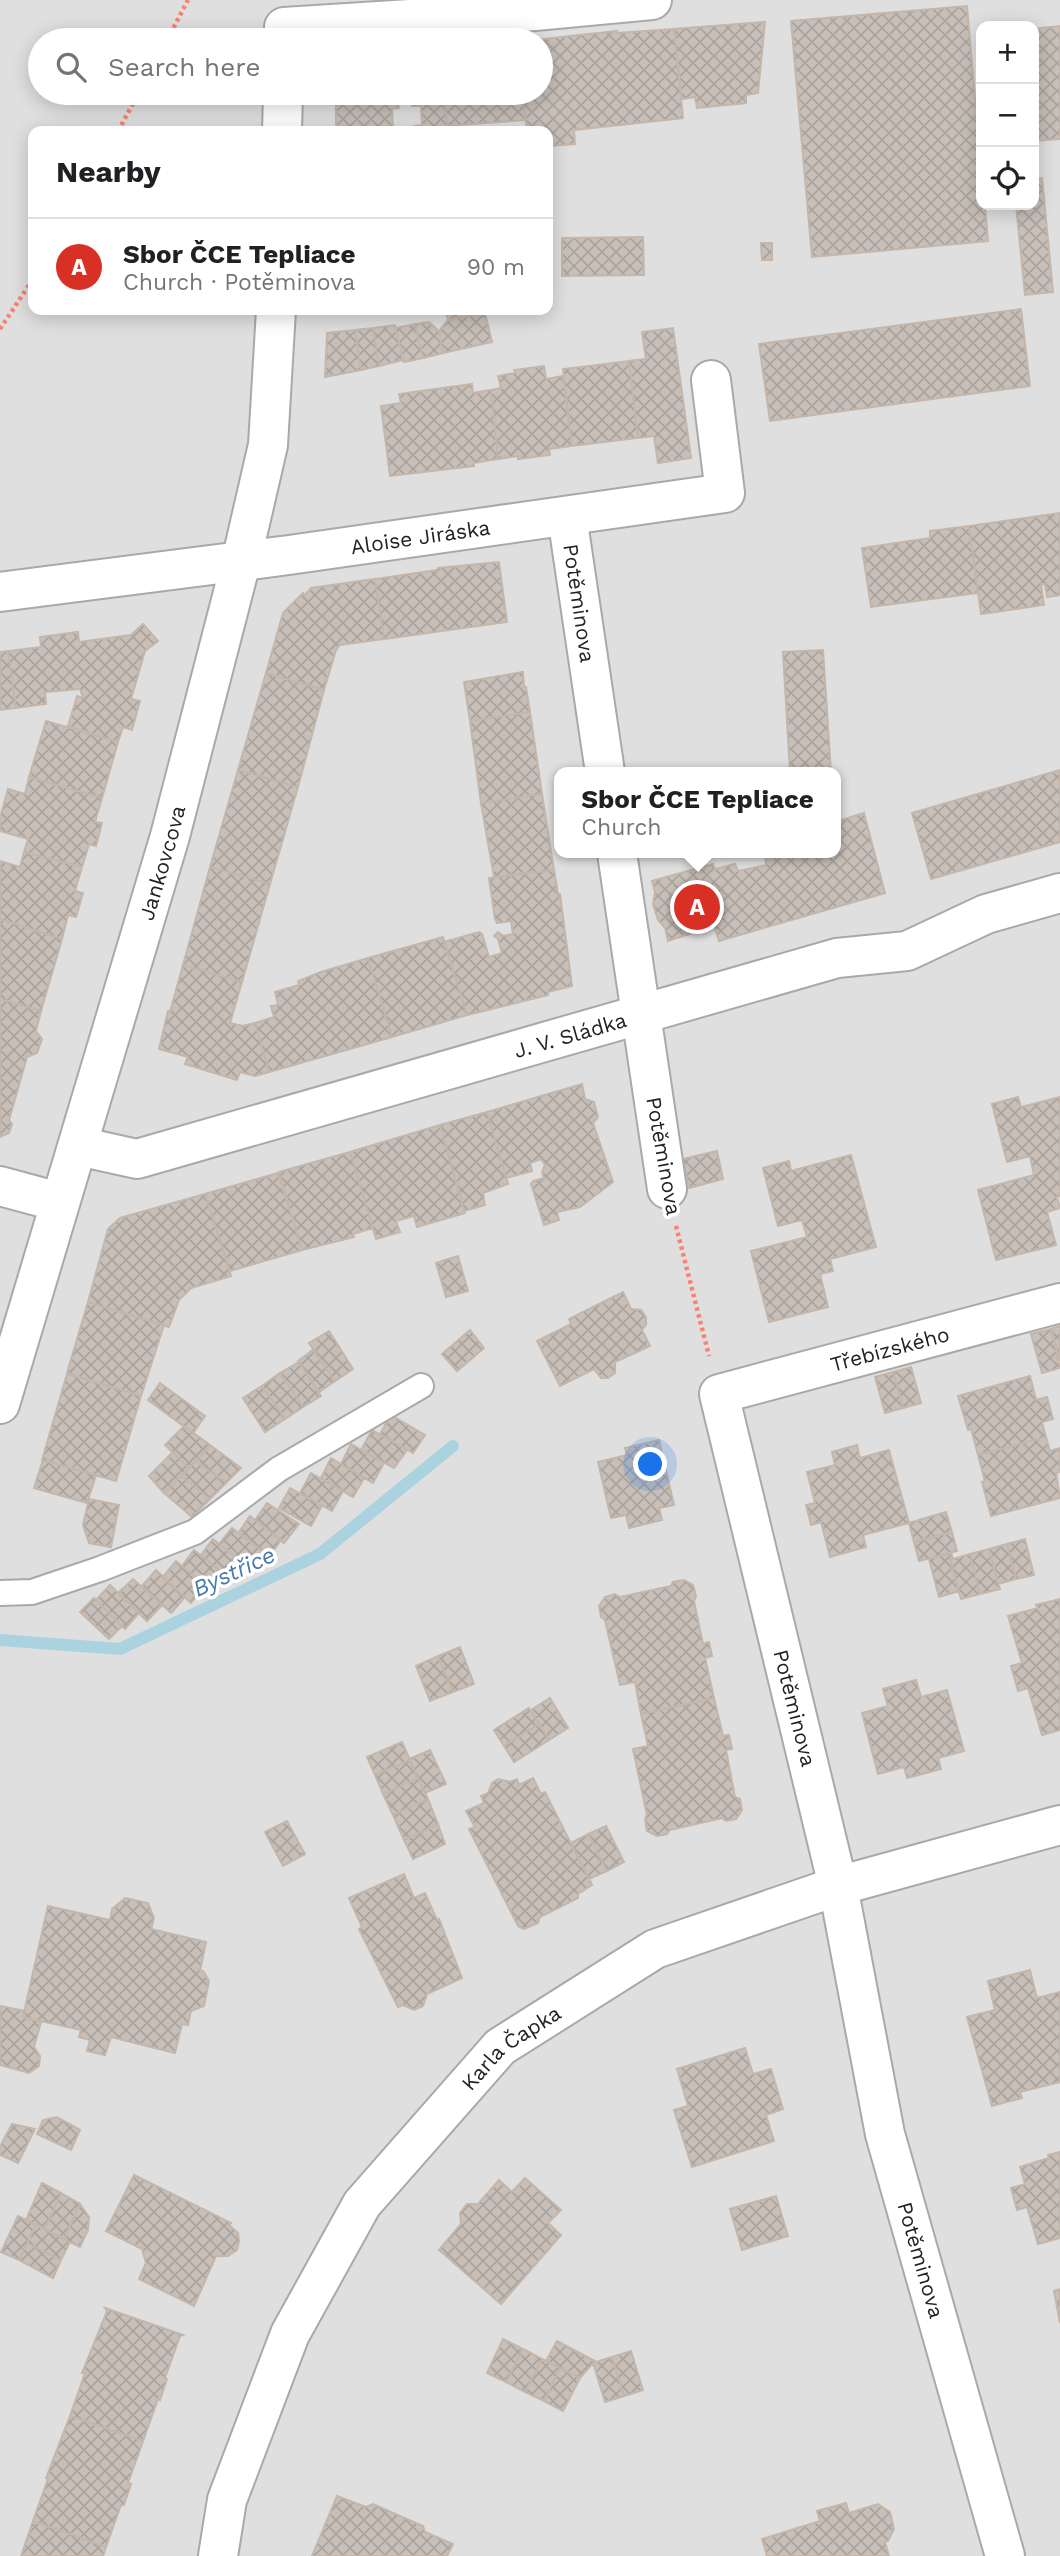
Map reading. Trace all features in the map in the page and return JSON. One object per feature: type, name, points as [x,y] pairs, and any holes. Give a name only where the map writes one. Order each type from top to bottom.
[{"type":"street","points":[[283,22],[353,12],[535,11],[652,0]]},
{"type":"street","points":[[282,126],[283,105]]},
{"type":"street","name":"Jankovcova","points":[[0,1404],[170,836],[242,562],[268,444],[276,315]]},
{"type":"street","name":"Aloise Jiráska","points":[[0,592],[242,562],[725,493],[711,380]]},
{"type":"street","name":"Potěminova","points":[[567,516],[604,767]]},
{"type":"street","name":"Potěminova","points":[[618,858],[667,1189]]},
{"type":"street","name":"J. V. Sládka","points":[[78,1146],[137,1159],[837,958],[908,951],[986,914],[1060,893]]},
{"type":"street","points":[[0,1186],[59,1202]]},
{"type":"street","name":"Třebízského","points":[[719,1394],[1060,1303]]},
{"type":"street","name":"Potěminova","points":[[719,1394],[838,1886],[885,2134],[1005,2556]]},
{"type":"street","name":"Karla Čapka","points":[[218,2556],[227,2500],[290,2334],[362,2204],[500,2047],[655,1949],[838,1886],[1060,1825]]},
{"type":"lane","points":[[0,1593],[32,1592],[195,1532],[279,1469],[421,1386]]},
{"type":"path","points":[[173,28],[188,0]]},
{"type":"path","points":[[121,126],[132,105]]},
{"type":"path","points":[[0,329],[28,287]]},
{"type":"path","name":"Potěminova","points":[[667,1189],[719,1394]]},
{"type":"shaded area","points":[[0,0],[1060,0],[1060,2556],[0,2556]]},
{"type":"building","points":[[967,6],[976,109],[976,210],[985,210],[988,241],[812,257],[791,21]]},
{"type":"building","points":[[765,22],[758,93],[746,95],[746,103],[697,108],[695,97],[682,99],[674,29]]},
{"type":"building","points":[[1060,26],[1060,139],[1039,141],[1039,28]]},
{"type":"building","points":[[674,29],[683,118],[574,130],[575,144],[553,146],[553,126],[526,126],[524,105],[553,105],[553,38],[617,31],[616,33]]},
{"type":"building","points":[[336,105],[399,105],[399,108],[392,109],[393,126],[336,126]]},
{"type":"building","points":[[445,105],[447,126],[414,126],[422,125],[421,106],[412,106]]},
{"type":"building","points":[[445,105],[523,105],[525,120],[448,126]]},
{"type":"building","points":[[1039,178],[1042,178],[1053,292],[1025,295],[1016,210],[1039,210]]},
{"type":"building","points":[[643,237],[644,275],[562,276],[562,238]]},
{"type":"building","points":[[761,243],[772,243],[772,260],[762,260]]},
{"type":"building","points":[[1021,309],[1030,386],[770,421],[759,344]]},
{"type":"building","points":[[447,315],[474,315],[448,320]]},
{"type":"building","points":[[485,315],[492,342],[443,353],[439,331],[448,320]]},
{"type":"building","points":[[429,322],[439,331],[443,353],[423,358],[415,324]]},
{"type":"building","points":[[415,324],[423,358],[404,362],[395,328]]},
{"type":"building","points":[[395,325],[403,360],[379,366],[373,328]]},
{"type":"building","points":[[373,328],[379,366],[361,370],[355,330]]},
{"type":"building","points":[[673,328],[691,458],[658,463],[654,436],[638,438],[629,361],[646,359],[642,332]]},
{"type":"building","points":[[355,330],[361,370],[325,377],[327,333]]},
{"type":"building","points":[[629,361],[638,438],[572,446],[563,369]]},
{"type":"building","points":[[544,366],[546,379],[563,376],[572,446],[549,449],[550,455],[498,459],[491,390],[501,388],[498,376],[515,373],[514,370]]},
{"type":"building","points":[[472,384],[473,393],[491,390],[498,459],[474,463],[474,466],[390,476],[381,406],[401,403],[399,394]]},
{"type":"building","points":[[1060,513],[1060,595],[1047,597],[1045,584],[1041,584],[1044,605],[981,614],[969,526]]},
{"type":"building","points":[[969,526],[978,593],[871,607],[862,548],[930,538],[930,531]]},
{"type":"building","points":[[499,562],[507,622],[384,639],[375,579],[438,568]]},
{"type":"building","points":[[375,579],[384,639],[340,645],[324,690],[266,673],[283,613],[303,593],[305,595],[311,588]]},
{"type":"building","points":[[143,624],[158,641],[145,651],[131,699],[140,701],[132,730],[123,727],[118,742],[68,726],[77,696],[83,698],[80,689],[45,692],[46,704],[16,708],[8,651],[41,647],[40,637],[78,632],[79,642],[131,635]]},
{"type":"building","points":[[823,650],[831,767],[790,767],[783,652]]},
{"type":"building","points":[[8,651],[16,708],[0,710],[0,652]]},
{"type":"building","points":[[523,672],[530,712],[470,721],[464,682]]},
{"type":"building","points":[[266,673],[324,690],[298,787],[238,770]]},
{"type":"building","points":[[530,712],[542,794],[481,803],[470,721]]},
{"type":"building","points":[[46,721],[118,742],[102,798],[29,777]]},
{"type":"building","points":[[238,770],[298,787],[270,884],[210,867]]},
{"type":"building","points":[[1060,770],[1060,842],[931,879],[912,813]]},
{"type":"building","points":[[29,777],[102,798],[95,822],[102,823],[96,846],[89,844],[82,867],[24,852],[28,839],[0,831],[0,818],[8,789],[25,794]]},
{"type":"building","points":[[542,794],[554,870],[494,877],[481,803]]},
{"type":"building","points":[[864,813],[885,893],[719,941],[714,926],[668,941],[665,928],[658,920],[653,904],[655,892],[652,881],[713,864],[715,869],[735,864],[738,871],[766,865],[765,858],[841,858],[841,820]]},
{"type":"building","points":[[24,852],[82,867],[75,891],[83,893],[76,917],[68,915],[62,939],[0,919],[0,861],[20,867]]},
{"type":"building","points":[[210,867],[270,884],[242,982],[183,965]]},
{"type":"building","points":[[554,870],[560,894],[572,986],[548,992],[548,995],[467,1015],[444,942],[479,932],[489,957],[502,953],[498,939],[494,936],[498,932],[503,936],[513,934],[511,921],[497,923],[489,878]]},
{"type":"building","points":[[0,919],[62,939],[41,1011],[0,999]]},
{"type":"building","points":[[443,937],[467,1015],[392,1037],[368,958]]},
{"type":"building","points":[[368,958],[392,1037],[269,1072],[255,1023],[274,1017],[271,1006],[278,1005],[275,992],[299,985],[298,981],[321,972]]},
{"type":"building","points":[[183,965],[242,982],[230,1023],[243,1026],[255,1023],[269,1072],[255,1076],[240,1072],[237,1080],[185,1064],[188,1057],[159,1049]]},
{"type":"building","points":[[0,999],[41,1011],[36,1031],[42,1039],[37,1053],[27,1057],[9,1120],[12,1124],[9,1133],[0,1137]]},
{"type":"building","points":[[582,1084],[585,1099],[594,1102],[598,1117],[593,1123],[613,1182],[580,1207],[557,1212],[559,1220],[544,1225],[531,1184],[544,1178],[542,1172],[545,1165],[541,1159],[530,1163],[532,1171],[506,1178],[487,1112]]},
{"type":"building","points":[[1018,1097],[1021,1107],[1060,1097],[1060,1196],[1057,1197],[1060,1208],[1047,1212],[1056,1245],[996,1260],[978,1190],[1034,1175],[1030,1156],[1007,1162],[992,1104]]},
{"type":"building","points":[[487,1112],[508,1184],[483,1193],[485,1205],[464,1211],[440,1125]]},
{"type":"building","points":[[440,1125],[465,1213],[417,1227],[414,1216],[396,1221],[400,1232],[376,1239],[350,1152]]},
{"type":"building","points":[[717,1151],[723,1179],[689,1188],[683,1159]]},
{"type":"building","points":[[350,1152],[373,1228],[353,1234],[354,1237],[302,1250],[279,1172]]},
{"type":"building","points":[[851,1155],[876,1247],[830,1259],[833,1271],[820,1274],[828,1307],[769,1322],[751,1251],[807,1237],[802,1220],[778,1226],[763,1168],[789,1161],[791,1171]]},
{"type":"building","points":[[278,1173],[302,1250],[230,1271],[205,1194]]},
{"type":"building","points":[[205,1194],[231,1276],[191,1288],[179,1300],[169,1327],[88,1302],[108,1229],[120,1218]]},
{"type":"building","points":[[458,1256],[468,1291],[446,1297],[436,1263]]},
{"type":"building","points":[[623,1292],[631,1309],[641,1310],[646,1317],[646,1325],[642,1330],[650,1346],[615,1362],[615,1373],[608,1378],[601,1378],[594,1369],[560,1386],[537,1341],[571,1324],[569,1319]]},
{"type":"building","points":[[88,1302],[164,1325],[141,1396],[67,1373]]},
{"type":"building","points":[[1060,1326],[1060,1361],[1051,1329]]},
{"type":"building","points":[[1051,1329],[1060,1368],[1042,1373],[1031,1334]]},
{"type":"building","points":[[470,1330],[484,1348],[457,1371],[442,1354]]},
{"type":"building","points":[[329,1331],[353,1369],[335,1381],[309,1343]]},
{"type":"building","points":[[313,1350],[335,1381],[319,1392],[298,1361]]},
{"type":"building","points":[[299,1362],[321,1396],[303,1407],[280,1373]]},
{"type":"building","points":[[911,1367],[921,1403],[903,1408],[893,1372]]},
{"type":"building","points":[[893,1372],[903,1408],[885,1413],[875,1377]]},
{"type":"building","points":[[280,1373],[303,1407],[285,1419],[262,1386]]},
{"type":"building","points":[[67,1374],[141,1396],[116,1481],[42,1460]]},
{"type":"building","points":[[1030,1376],[1036,1400],[1047,1397],[1053,1419],[1042,1422],[1046,1437],[978,1455],[958,1396]]},
{"type":"building","points":[[160,1383],[205,1416],[193,1433],[148,1400]]},
{"type":"building","points":[[262,1386],[285,1419],[265,1432],[243,1398]]},
{"type":"building","points":[[391,1415],[425,1435],[413,1453],[380,1434]]},
{"type":"building","points":[[184,1426],[210,1445],[189,1468],[165,1445]]},
{"type":"building","points":[[372,1430],[407,1450],[394,1468],[361,1450]]},
{"type":"building","points":[[1046,1437],[1050,1451],[1060,1448],[1060,1472],[1056,1473],[1060,1498],[991,1516],[978,1455]]},
{"type":"building","points":[[659,1440],[674,1505],[659,1508],[662,1520],[629,1528],[626,1515],[611,1518],[598,1462],[627,1455],[625,1448]]},
{"type":"building","points":[[351,1444],[384,1463],[373,1483],[341,1464]]},
{"type":"building","points":[[210,1445],[241,1468],[226,1483],[196,1461]]},
{"type":"building","points":[[857,1445],[860,1458],[889,1450],[909,1523],[863,1535],[866,1547],[830,1557],[821,1522],[811,1525],[806,1505],[815,1503],[807,1472],[835,1465],[832,1452]]},
{"type":"building","points":[[173,1452],[189,1468],[164,1493],[149,1476]]},
{"type":"building","points":[[331,1458],[364,1478],[353,1497],[321,1478]]},
{"type":"building","points":[[43,1460],[96,1475],[87,1503],[34,1488]]},
{"type":"building","points":[[196,1461],[226,1483],[210,1499],[181,1476]]},
{"type":"building","points":[[311,1473],[343,1491],[332,1511],[300,1493]]},
{"type":"building","points":[[181,1476],[210,1499],[192,1517],[164,1493]]},
{"type":"building","points":[[290,1488],[322,1506],[311,1526],[279,1508]]},
{"type":"building","points":[[89,1499],[119,1505],[111,1547],[89,1543],[83,1525]]},
{"type":"building","points":[[267,1503],[299,1524],[284,1543],[255,1520]]},
{"type":"building","points":[[946,1512],[952,1532],[914,1542],[909,1523]]},
{"type":"building","points":[[250,1516],[281,1540],[269,1557],[239,1532]]},
{"type":"building","points":[[232,1528],[265,1553],[251,1569],[219,1544]]},
{"type":"building","points":[[952,1532],[957,1551],[919,1561],[914,1542]]},
{"type":"building","points":[[213,1539],[245,1564],[232,1581],[201,1555]]},
{"type":"building","points":[[1025,1539],[1034,1575],[1016,1579],[1007,1544]]},
{"type":"building","points":[[1007,1544],[1016,1579],[998,1584],[989,1549]]},
{"type":"building","points":[[989,1549],[1000,1589],[980,1594],[970,1554]]},
{"type":"building","points":[[194,1550],[225,1575],[212,1592],[182,1566]]},
{"type":"building","points":[[951,1553],[953,1559],[950,1560],[959,1591],[939,1597],[929,1559]]},
{"type":"building","points":[[970,1554],[980,1594],[961,1599],[950,1560]]},
{"type":"building","points":[[176,1561],[205,1586],[191,1603],[163,1577]]},
{"type":"building","points":[[156,1570],[185,1597],[171,1613],[142,1586]]},
{"type":"building","points":[[133,1579],[162,1605],[147,1621],[118,1593]]},
{"type":"building","points":[[684,1580],[693,1585],[703,1644],[709,1642],[712,1656],[705,1658],[714,1698],[641,1714],[635,1682],[620,1685],[605,1620],[601,1617],[599,1606],[605,1597],[615,1594],[620,1597],[671,1586],[673,1582]]},
{"type":"building","points":[[110,1585],[139,1613],[125,1629],[96,1600]]},
{"type":"building","points":[[94,1598],[122,1626],[109,1639],[80,1612]]},
{"type":"building","points":[[1060,1599],[1060,1730],[1042,1735],[1028,1688],[1018,1691],[1011,1666],[1022,1663],[1008,1616]]},
{"type":"building","points":[[460,1647],[474,1684],[453,1692],[438,1656]]},
{"type":"building","points":[[438,1656],[453,1692],[430,1701],[416,1666]]},
{"type":"building","points":[[916,1680],[921,1697],[947,1690],[964,1751],[938,1758],[941,1769],[907,1778],[904,1767],[878,1774],[862,1713],[888,1706],[883,1689]]},
{"type":"building","points":[[550,1698],[568,1728],[549,1740],[531,1710]]},
{"type":"building","points":[[714,1698],[723,1736],[729,1735],[732,1749],[726,1750],[735,1797],[740,1799],[742,1810],[736,1819],[726,1821],[722,1818],[670,1830],[667,1834],[657,1836],[647,1831],[647,1815],[633,1749],[648,1746],[641,1714]]},
{"type":"building","points":[[529,1708],[539,1724],[504,1746],[494,1730]]},
{"type":"building","points":[[539,1724],[549,1740],[514,1762],[504,1746]]},
{"type":"building","points":[[402,1742],[410,1760],[375,1775],[367,1757]]},
{"type":"building","points":[[430,1750],[446,1784],[425,1793],[409,1759]]},
{"type":"building","points":[[410,1760],[418,1778],[383,1794],[375,1775]]},
{"type":"building","points":[[418,1778],[428,1799],[393,1815],[383,1794]]},
{"type":"building","points":[[533,1778],[541,1794],[545,1792],[592,1885],[578,1894],[578,1898],[540,1917],[538,1923],[524,1929],[518,1926],[469,1829],[475,1827],[466,1811],[484,1803],[481,1796],[488,1793],[492,1783],[498,1779],[510,1782],[517,1779],[519,1785]]},
{"type":"building","points":[[428,1799],[438,1824],[404,1840],[393,1815]]},
{"type":"building","points":[[287,1821],[305,1854],[283,1866],[265,1832]]},
{"type":"building","points":[[438,1824],[445,1844],[413,1859],[404,1840]]},
{"type":"building","points":[[606,1826],[624,1862],[607,1871],[588,1834]]},
{"type":"building","points":[[588,1834],[607,1871],[589,1879],[571,1843]]},
{"type":"building","points":[[404,1874],[414,1898],[425,1893],[437,1920],[439,1919],[462,1978],[427,1994],[423,2006],[414,2010],[403,2005],[398,2007],[359,1929],[362,1927],[349,1898]]},
{"type":"building","points":[[125,1898],[148,1903],[154,1918],[151,1929],[206,1942],[200,1971],[203,1971],[209,1981],[204,2006],[191,2011],[188,2025],[182,2024],[175,2053],[111,2037],[105,2055],[87,2051],[90,2040],[79,2037],[81,2030],[23,2017],[48,1906],[110,1920],[112,1909]]},
{"type":"building","points":[[1030,1970],[1037,1998],[1060,1992],[1060,2082],[1020,2092],[1022,2098],[992,2106],[967,2017],[995,2010],[988,1981]]},
{"type":"building","points":[[0,2006],[25,2011],[23,2017],[41,2022],[34,2047],[40,2056],[39,2066],[29,2073],[0,2065]]},
{"type":"building","points":[[745,2048],[753,2074],[771,2069],[783,2109],[766,2115],[774,2141],[692,2167],[674,2110],[688,2106],[677,2069]]},
{"type":"building","points":[[57,2117],[80,2130],[71,2150],[37,2134],[43,2120]]},
{"type":"building","points":[[12,2124],[35,2129],[18,2163],[0,2155],[0,2147]]},
{"type":"building","points":[[1060,2152],[1060,2238],[1038,2244],[1027,2207],[1017,2210],[1011,2188],[1025,2184],[1020,2167]]},
{"type":"building","points":[[134,2175],[231,2223],[229,2225],[238,2233],[237,2250],[228,2256],[216,2256],[194,2306],[139,2279],[146,2263],[142,2249],[106,2231]]},
{"type":"building","points":[[525,2178],[561,2210],[548,2223],[561,2235],[501,2304],[439,2250],[461,2224],[460,2213],[467,2204],[478,2204],[499,2180],[512,2192]]},
{"type":"building","points":[[42,2183],[61,2193],[45,2229],[26,2220]]},
{"type":"building","points":[[61,2193],[80,2204],[64,2239],[45,2229]]},
{"type":"building","points":[[776,2196],[788,2236],[742,2250],[730,2209]]},
{"type":"building","points":[[80,2204],[89,2217],[88,2230],[80,2247],[64,2239]]},
{"type":"building","points":[[18,2216],[36,2225],[19,2260],[1,2252]]},
{"type":"building","points":[[36,2225],[70,2242],[61,2260],[27,2243]]},
{"type":"building","points":[[27,2243],[61,2260],[53,2278],[19,2260]]},
{"type":"building","points":[[1060,2289],[1060,2323],[1054,2291]]},
{"type":"building","points":[[105,2308],[183,2335],[180,2336],[160,2400],[158,2399],[143,2441],[70,2416],[85,2373],[82,2373],[107,2311]]},
{"type":"building","points":[[503,2339],[523,2349],[506,2382],[487,2373]]},
{"type":"building","points":[[557,2341],[595,2361],[580,2378],[546,2361]]},
{"type":"building","points":[[523,2349],[542,2359],[525,2392],[506,2382]]},
{"type":"building","points":[[631,2351],[643,2390],[624,2396],[612,2357]]},
{"type":"building","points":[[612,2357],[624,2396],[605,2402],[593,2363]]},
{"type":"building","points":[[542,2359],[560,2368],[544,2401],[525,2392]]},
{"type":"building","points":[[560,2368],[580,2378],[563,2411],[544,2401]]},
{"type":"building","points":[[70,2416],[143,2441],[128,2483],[131,2484],[124,2505],[121,2505],[106,2547],[33,2521]]},
{"type":"building","points":[[337,2496],[366,2507],[373,2504],[423,2526],[425,2532],[453,2544],[447,2556],[312,2556]]},
{"type":"building","points":[[846,2503],[849,2513],[878,2504],[890,2512],[894,2529],[885,2542],[889,2556],[767,2556],[762,2539],[820,2521],[817,2511]]},
{"type":"building","points":[[33,2521],[106,2547],[103,2556],[21,2556]]},
{"type":"waterway","name":"Bystřice","points":[[0,1640],[120,1649],[320,1554],[453,1446]]},
{"type":"place","name":"Sbor ČCE Tepliace","points":[[697,907]]}]
